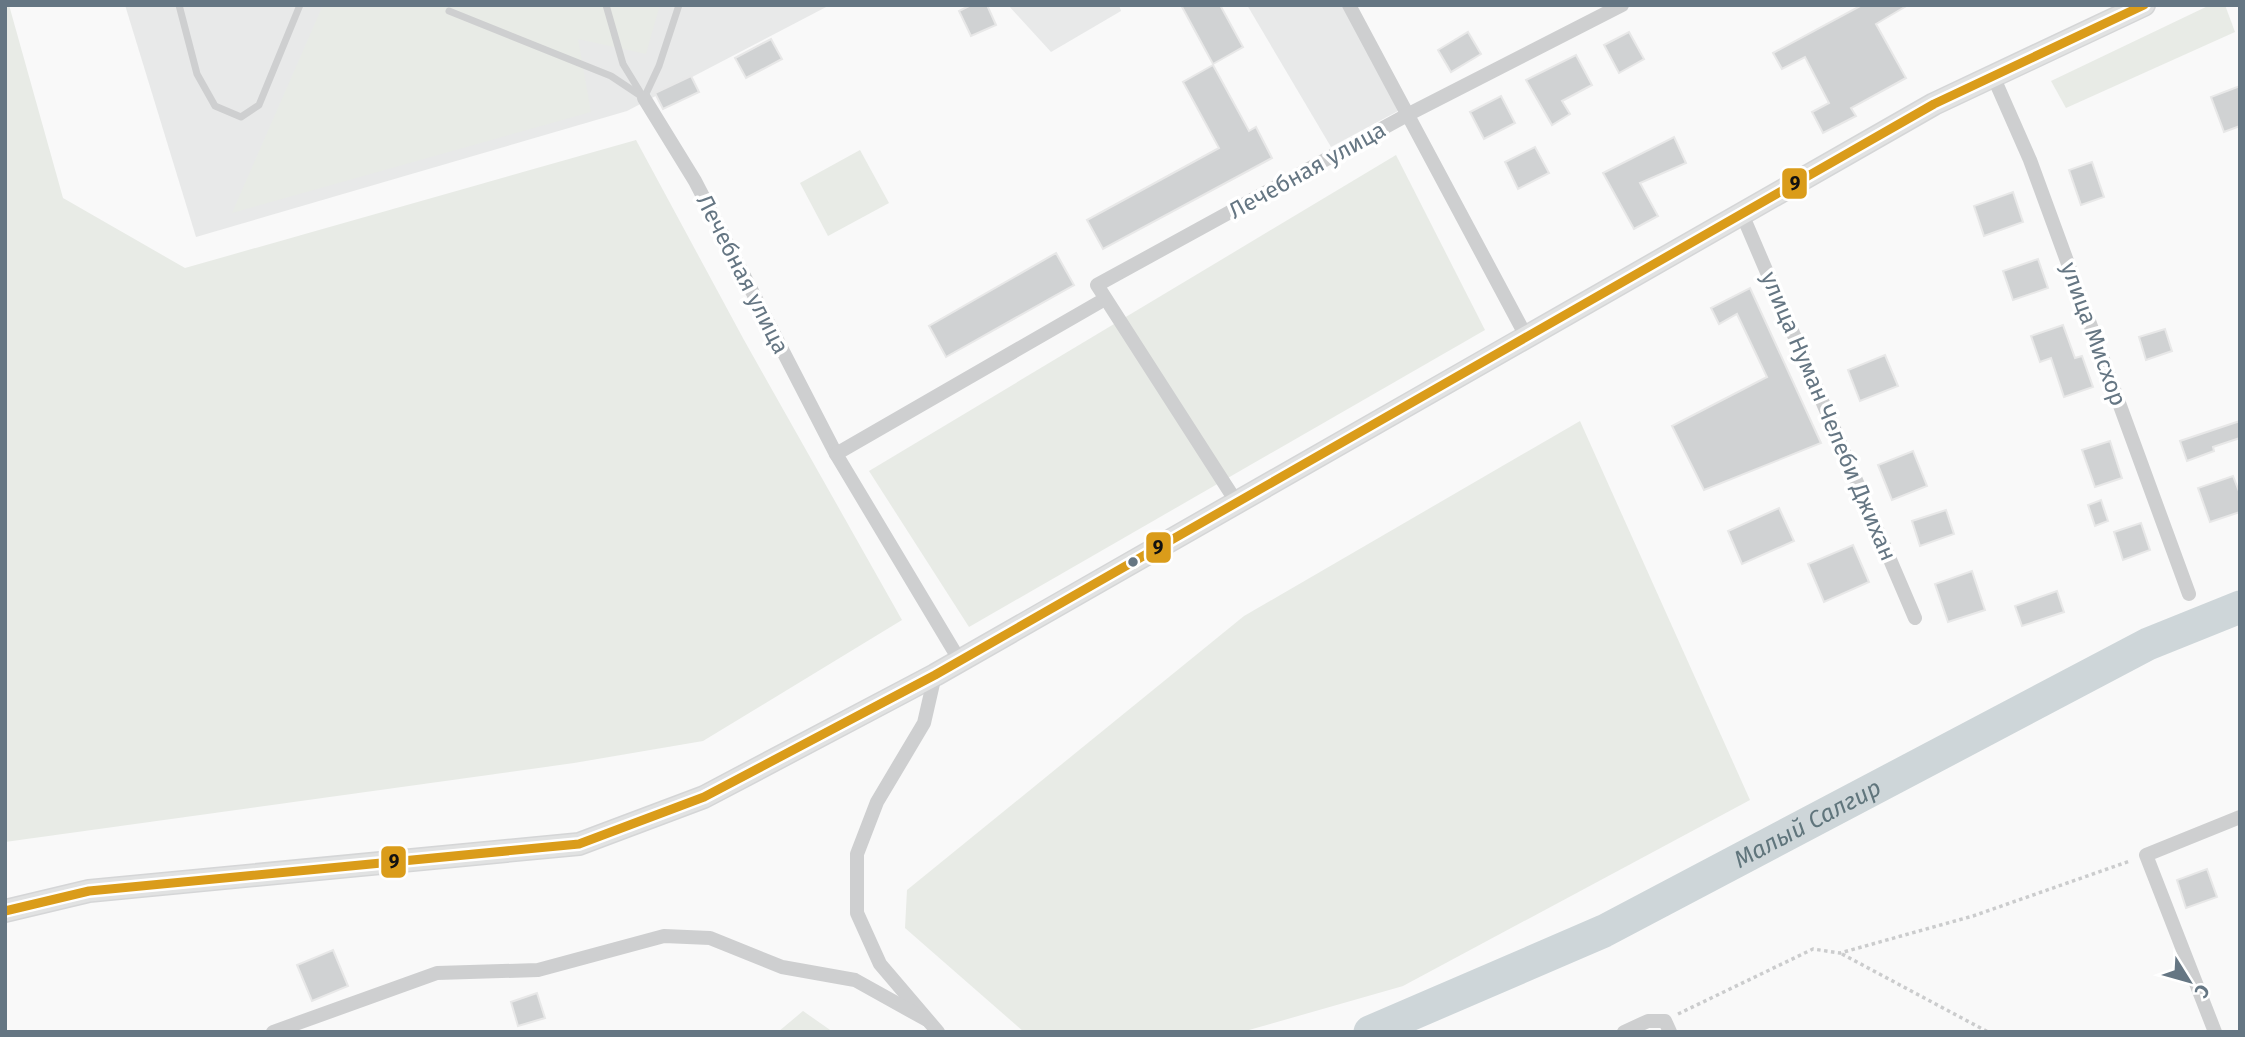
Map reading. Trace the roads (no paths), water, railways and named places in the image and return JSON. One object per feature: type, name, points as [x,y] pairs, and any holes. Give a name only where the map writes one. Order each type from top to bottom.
[{"type":"main road","points":[[5,911],[89,891],[579,844],[704,797],[960,661],[1934,104],[2144,5]]},
{"type":"street","points":[[1349,5],[1527,338]]},
{"type":"street","name":"Лечебная улица","points":[[1105,299],[1097,285],[1407,115],[1622,5]]},
{"type":"street","name":"улица Мисхор","points":[[1993,76],[2031,160],[2189,594]]},
{"type":"street","name":"Лечебная улица","points":[[644,98],[695,181],[836,454],[960,661]]},
{"type":"street","name":"улица Нуман Челеби Джихан","points":[[1742,214],[1915,618]]},
{"type":"street","points":[[836,454],[1105,299],[1237,503]]},
{"type":"street","points":[[935,675],[924,723],[877,802],[858,854],[857,913],[880,964],[938,1032]]},
{"type":"street","points":[[2215,1032],[2146,855],[2240,817]]},
{"type":"street","points":[[272,1032],[437,973],[538,970],[664,936],[710,938],[782,967],[855,980],[927,1020]]},
{"type":"street","points":[[1624,1032],[1648,1021],[1668,1026]]},
{"type":"lane","points":[[179,5],[197,74],[215,106],[241,117],[259,106],[300,5]]},
{"type":"lane","points":[[606,5],[623,64],[644,98]]},
{"type":"lane","points":[[644,98],[659,66],[679,5]]},
{"type":"lane","points":[[449,11],[611,76],[644,98]]},
{"type":"waterway","name":"Малый Салгир","points":[[1370,1032],[1604,931],[2148,644],[2240,607]]}]
